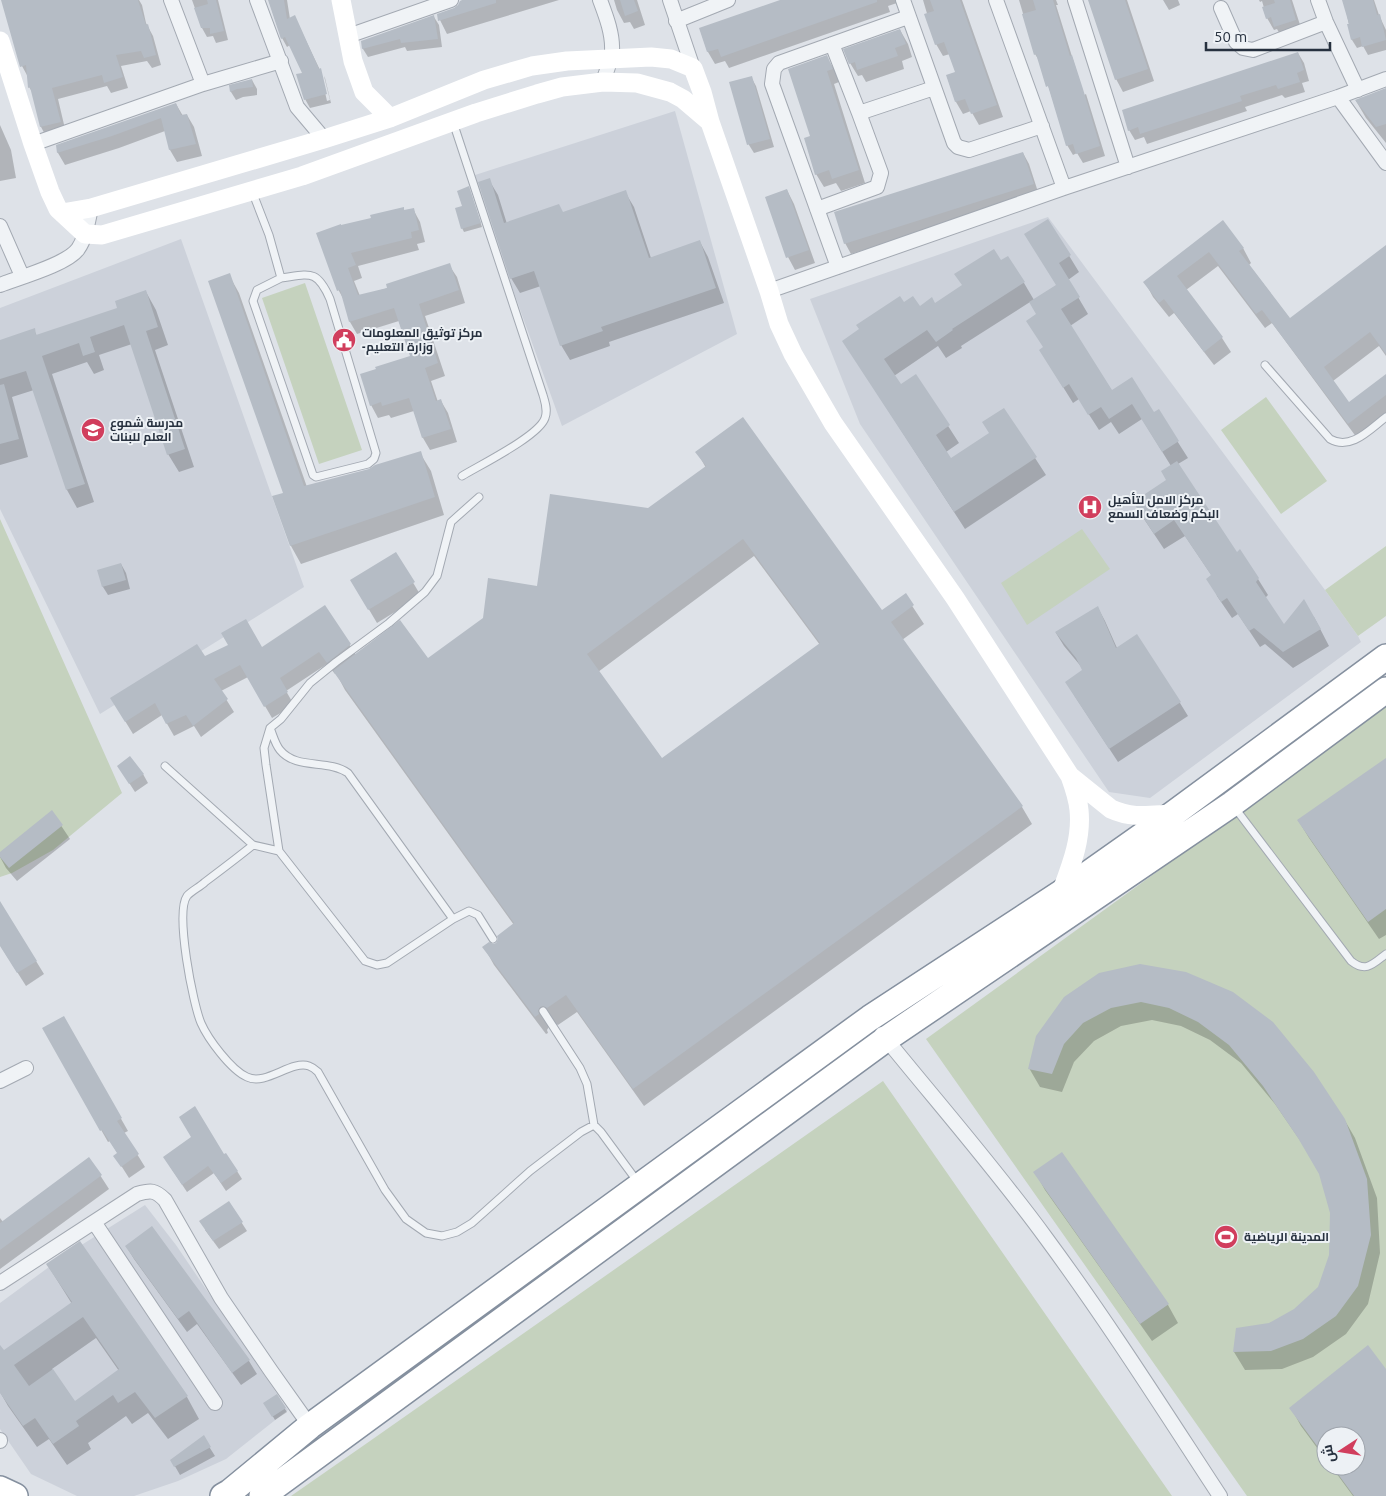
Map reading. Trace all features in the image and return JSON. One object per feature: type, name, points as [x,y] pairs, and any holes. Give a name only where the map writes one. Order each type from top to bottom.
[{"type":"highway","points":[[222,1496],[230,1492],[310,1426],[870,1018],[1061,894],[1386,657]]},
{"type":"highway","points":[[262,1496],[886,1039],[1232,804],[1386,690]]},
{"type":"highway","points":[[0,1488],[16,1496]]},
{"type":"street","points":[[171,0],[203,84]]},
{"type":"street","points":[[257,0],[297,107],[324,139]]},
{"type":"street","points":[[340,0],[353,61],[364,92],[390,118]]},
{"type":"street","points":[[348,36],[449,0]]},
{"type":"street","points":[[600,0],[611,35],[612,49],[603,82]]},
{"type":"street","points":[[670,0],[779,324],[793,354],[833,423],[955,598],[1070,776],[1079,810],[1079,832],[1076,849],[1061,894]]},
{"type":"street","points":[[676,21],[728,0]]},
{"type":"street","points":[[903,0],[954,143],[958,147],[964,149],[976,148],[1042,126]]},
{"type":"street","points":[[996,0],[1064,188]]},
{"type":"street","points":[[1075,0],[1128,167]]},
{"type":"street","points":[[1318,0],[1326,22],[1358,90]]},
{"type":"street","points":[[1221,8],[1236,42],[1243,48],[1253,50],[1326,22]]},
{"type":"street","points":[[838,267],[772,84],[774,69],[779,63],[908,17]]},
{"type":"street","points":[[0,41],[50,192],[58,209],[84,234],[102,235],[311,173],[453,122],[562,87],[603,82],[637,83],[670,92],[684,99],[710,122]]},
{"type":"street","points":[[817,210],[877,187],[881,173],[860,113],[832,44]]},
{"type":"street","points":[[62,213],[91,208],[324,139],[390,118],[508,72],[548,63],[611,58],[664,58],[678,61],[693,68]]},
{"type":"street","points":[[34,144],[203,84],[281,61]]},
{"type":"street","points":[[769,291],[1064,188],[1338,97],[1386,79]]},
{"type":"street","points":[[860,113],[934,88]]},
{"type":"street","points":[[1338,97],[1386,162]]},
{"type":"street","points":[[0,285],[66,260],[77,251],[82,244],[91,208]]},
{"type":"street","points":[[0,226],[22,276]]},
{"type":"street","points":[[1070,776],[1111,809],[1118,812],[1129,816],[1173,814]]},
{"type":"street","points":[[870,1018],[1046,1237],[1122,1346],[1220,1496]]},
{"type":"street","points":[[0,1081],[26,1068]]},
{"type":"street","points":[[0,1283],[137,1194],[148,1191],[157,1192],[165,1200],[221,1298],[310,1426]]},
{"type":"street","points":[[94,1222],[215,1403]]},
{"type":"lane","points":[[453,122],[546,404],[545,420],[530,435],[462,476]]},
{"type":"lane","points":[[252,190],[269,235],[281,278]]},
{"type":"lane","points":[[310,274],[320,280],[326,290],[376,453],[374,460],[368,464],[316,477],[313,475],[253,301],[257,290],[281,278],[310,274]]},
{"type":"lane","points":[[1265,365],[1330,439],[1336,443],[1350,443],[1356,440],[1386,417]]},
{"type":"lane","points":[[480,497],[452,522],[437,576],[425,592],[310,684],[281,719],[270,728],[264,748],[279,851],[365,961],[377,965],[388,963],[469,911],[478,915],[493,939]]},
{"type":"lane","points":[[270,728],[280,750],[293,760],[340,768],[348,773],[453,920]]},
{"type":"lane","points":[[164,766],[253,845],[279,851]]},
{"type":"lane","points":[[1232,804],[1350,961],[1358,967],[1369,966],[1386,954]]},
{"type":"lane","points":[[253,845],[186,897],[182,913],[184,935],[192,992],[201,1024],[226,1061],[239,1073],[250,1079],[261,1079],[300,1065],[309,1066],[318,1072],[385,1190],[406,1219],[415,1227],[426,1233],[442,1236],[457,1232],[472,1223],[530,1170],[582,1132],[594,1126]]},
{"type":"lane","points":[[543,1011],[580,1068],[586,1084],[594,1126],[601,1132],[640,1185]]},
{"type":"shaded area","points":[[675,111],[737,334],[562,426],[472,176]]},
{"type":"shaded area","name":"مركز الامل لتأهيل البكم وضعاف السمع","points":[[1048,217],[1325,590],[1361,642],[1150,798],[1109,792],[860,424],[810,299]]},
{"type":"shaded area","points":[[181,239],[304,587],[100,714],[0,509],[0,308]]},
{"type":"shaded area","points":[[145,1205],[176,1245],[288,1410],[226,1459],[178,1481],[134,1496],[77,1496],[31,1474],[0,1429],[0,1303],[64,1256]]},
{"type":"green space","points":[[305,283],[362,450],[319,464],[262,298]]},
{"type":"green space","points":[[1266,397],[1327,481],[1281,514],[1221,430]]},
{"type":"green space","points":[[0,519],[122,793],[53,850],[12,873],[0,877]]},
{"type":"green space","points":[[1082,529],[1110,569],[1027,625],[1001,583]]},
{"type":"green space","points":[[1386,546],[1386,616],[1358,636],[1325,590]]},
{"type":"green space","name":"المدينة الرياضية","points":[[1386,706],[1386,1496],[1247,1496],[926,1039]]},
{"type":"green space","points":[[883,1081],[1172,1496],[291,1496],[370,1441]]},
{"type":"building","points":[[1,0],[138,0],[146,25],[148,24],[156,55],[144,58],[141,51],[116,55],[123,77],[104,83],[102,75],[52,88],[61,122],[40,127],[30,87],[28,88],[26,65],[20,67]]},
{"type":"building","points":[[207,0],[216,0],[224,31],[210,34],[210,28],[201,28],[194,8],[208,4]]},
{"type":"building","points":[[268,0],[284,0],[287,19],[295,15],[319,69],[321,68],[327,94],[304,100],[296,74],[302,73],[285,37],[281,39]]},
{"type":"building","points":[[462,0],[496,0],[496,3],[438,21],[437,14],[454,8]]},
{"type":"building","points":[[620,0],[634,0],[638,11],[625,16]]},
{"type":"building","points":[[780,0],[877,0],[877,2],[721,57],[718,49],[707,52],[699,28]]},
{"type":"building","points":[[930,0],[960,0],[997,105],[971,114],[965,99],[955,102],[946,75],[955,72],[944,42],[935,45],[924,14],[934,11]]},
{"type":"building","points":[[1033,0],[1053,0],[1100,146],[1076,154],[1073,144],[1066,146],[1048,86],[1046,87],[1036,54],[1034,55],[1022,14],[1036,10]]},
{"type":"building","points":[[1088,0],[1125,0],[1148,69],[1115,80]]},
{"type":"building","points":[[1274,0],[1290,0],[1296,20],[1274,27],[1271,17],[1266,19],[1262,7],[1275,3]]},
{"type":"building","points":[[1342,0],[1373,0],[1377,15],[1380,14],[1386,40],[1362,47],[1360,37],[1351,40],[1347,24],[1349,24]]},
{"type":"building","points":[[434,15],[438,39],[401,43],[400,39],[362,49],[361,41]]},
{"type":"building","points":[[900,29],[906,44],[895,48],[898,56],[857,70],[855,62],[849,64],[843,49]]},
{"type":"building","points":[[1298,52],[1304,70],[1297,73],[1300,82],[1278,89],[1276,85],[1240,96],[1242,101],[1140,134],[1138,127],[1128,131],[1122,110]]},
{"type":"building","points":[[827,55],[833,69],[827,71],[859,170],[832,179],[829,170],[815,175],[804,138],[810,136],[788,69]]},
{"type":"building","points":[[752,76],[770,139],[747,145],[729,82]]},
{"type":"building","points":[[252,79],[253,87],[230,92],[229,85]]},
{"type":"building","points":[[1386,88],[1386,124],[1376,127],[1355,100]]},
{"type":"building","points":[[176,103],[181,115],[187,114],[196,144],[169,150],[161,118],[57,153],[56,145]]},
{"type":"building","points":[[1023,152],[1034,184],[844,244],[834,212]]},
{"type":"building","points":[[490,178],[504,223],[559,204],[563,212],[626,190],[649,258],[700,240],[716,288],[601,327],[603,331],[560,346],[534,271],[510,279],[478,182]]},
{"type":"building","points":[[469,186],[481,223],[461,229],[455,208],[462,206],[457,191]]},
{"type":"building","points":[[787,189],[809,250],[786,258],[765,197]]},
{"type":"building","points":[[404,207],[404,210],[414,208],[419,230],[411,232],[412,238],[351,253],[356,265],[348,268],[358,295],[387,288],[386,284],[450,263],[459,290],[419,304],[438,363],[425,368],[436,401],[441,399],[451,429],[422,438],[409,398],[382,406],[381,402],[370,406],[360,374],[376,369],[375,367],[410,356],[394,308],[349,322],[340,290],[337,291],[316,233],[341,224],[371,218],[370,215]]},
{"type":"building","points":[[1048,219],[1071,255],[1059,263],[1080,297],[1061,309],[1112,390],[1132,377],[1154,412],[1159,409],[1179,441],[1162,452],[1132,404],[1109,419],[1101,407],[1088,415],[1069,384],[1063,388],[1039,350],[1043,347],[1026,321],[1036,314],[1029,302],[1056,285],[1024,234]]},
{"type":"building","points":[[1223,220],[1244,248],[1239,251],[1290,318],[1386,245],[1386,354],[1370,332],[1324,367],[1349,402],[1386,374],[1386,395],[1348,424],[1262,310],[1256,314],[1209,252],[1177,276],[1223,337],[1204,352],[1164,299],[1159,303],[1143,282]]},
{"type":"building","points":[[994,249],[1001,260],[1008,256],[1025,282],[952,329],[936,342],[927,330],[884,359],[901,384],[916,374],[950,425],[936,435],[951,458],[989,433],[982,422],[1004,408],[1037,457],[954,512],[842,341],[859,329],[856,325],[900,296],[904,302],[913,296],[920,306],[932,297],[935,303],[962,285],[954,274]]},
{"type":"building","points":[[230,273],[304,486],[369,469],[375,465],[421,451],[435,497],[290,546],[272,496],[283,493],[208,281]]},
{"type":"building","points":[[146,290],[158,327],[146,331],[185,449],[167,455],[124,325],[90,337],[95,352],[83,356],[79,343],[42,356],[85,484],[66,490],[26,371],[0,379],[0,340],[35,328],[36,335],[117,308],[115,301]]},
{"type":"building","points":[[4,384],[19,439],[0,444],[0,385]]},
{"type":"building","points":[[743,417],[882,610],[906,593],[914,605],[891,622],[1023,806],[633,1089],[566,995],[547,1008],[540,1007],[539,1014],[535,1017],[482,947],[489,942],[496,943],[497,936],[514,923],[333,671],[400,620],[428,658],[483,618],[488,578],[537,586],[550,494],[648,508],[706,466],[695,452]],"holes":[[[743,539],[820,643],[662,758],[587,654]]]},
{"type":"building","points":[[1177,461],[1237,552],[1240,549],[1259,578],[1256,582],[1284,624],[1304,599],[1321,629],[1283,652],[1254,628],[1249,631],[1227,598],[1221,602],[1206,579],[1211,575],[1174,520],[1154,534],[1133,502],[1166,480],[1161,471]]},
{"type":"building","points":[[396,552],[415,582],[368,610],[350,580]]},
{"type":"building","points":[[121,563],[126,580],[102,587],[97,570]]},
{"type":"building","points":[[325,605],[351,644],[327,663],[319,652],[280,678],[288,692],[264,707],[240,665],[214,679],[228,699],[193,726],[186,715],[166,724],[155,703],[125,722],[110,698],[197,644],[205,656],[228,645],[221,633],[246,619],[262,647]]},
{"type":"building","points":[[1098,606],[1116,648],[1137,634],[1181,702],[1109,749],[1065,682],[1082,670],[1076,658],[1055,632]]},
{"type":"building","points":[[130,756],[144,774],[129,784],[117,766]]},
{"type":"building","points":[[1386,758],[1386,909],[1368,922],[1297,820]]},
{"type":"building","points":[[52,810],[63,825],[9,868],[0,857],[0,852]]},
{"type":"building","points":[[0,901],[37,961],[17,973],[0,946]]},
{"type":"building","points":[[1140,964],[1186,972],[1233,992],[1273,1022],[1314,1072],[1345,1119],[1367,1179],[1371,1235],[1358,1286],[1336,1316],[1303,1339],[1271,1351],[1233,1352],[1236,1328],[1269,1323],[1294,1309],[1318,1287],[1329,1255],[1330,1213],[1319,1174],[1298,1138],[1263,1086],[1229,1045],[1198,1022],[1169,1008],[1141,1002],[1111,1008],[1083,1023],[1064,1044],[1052,1074],[1028,1069],[1036,1036],[1064,997],[1099,973]]},
{"type":"building","points":[[64,1016],[122,1118],[117,1121],[139,1154],[121,1167],[113,1156],[117,1153],[102,1130],[100,1131],[42,1028]]},
{"type":"building","points":[[195,1106],[224,1154],[226,1153],[238,1171],[221,1183],[208,1166],[182,1185],[163,1157],[191,1137],[179,1117]]},
{"type":"building","points":[[1062,1152],[1169,1304],[1140,1324],[1033,1172]]},
{"type":"building","points":[[89,1157],[102,1175],[0,1250],[0,1223]]},
{"type":"building","points":[[229,1201],[243,1222],[213,1241],[199,1221]]},
{"type":"building","points":[[152,1226],[250,1360],[232,1373],[189,1311],[178,1319],[125,1246]]},
{"type":"building","points":[[80,1241],[188,1396],[155,1418],[135,1392],[118,1403],[113,1395],[76,1421],[79,1426],[53,1444],[35,1418],[23,1426],[0,1393],[0,1345],[4,1350],[72,1302],[46,1264]],"holes":[[[83,1317],[119,1369],[75,1401],[53,1369],[29,1386],[14,1365]]]},
{"type":"building","points":[[1368,1345],[1386,1369],[1386,1496],[1354,1496],[1339,1476],[1366,1476],[1366,1426],[1316,1426],[1316,1444],[1289,1408]]},
{"type":"building","points":[[277,1394],[286,1408],[272,1417],[263,1403]]},
{"type":"building","points":[[204,1435],[211,1447],[174,1467],[170,1460]]},
{"type":"place","name":"مركز توثيق المعلومات -وزارة التعليم","points":[[344,340]]},
{"type":"place","name":"مدرسة شموع العلم للبنات","points":[[93,430]]},
{"type":"place","name":"مركز الامل لتأهيل البكم وضعاف السمع","points":[[1090,507]]},
{"type":"place","name":"المدينة الرياضية","points":[[1226,1237]]}]
